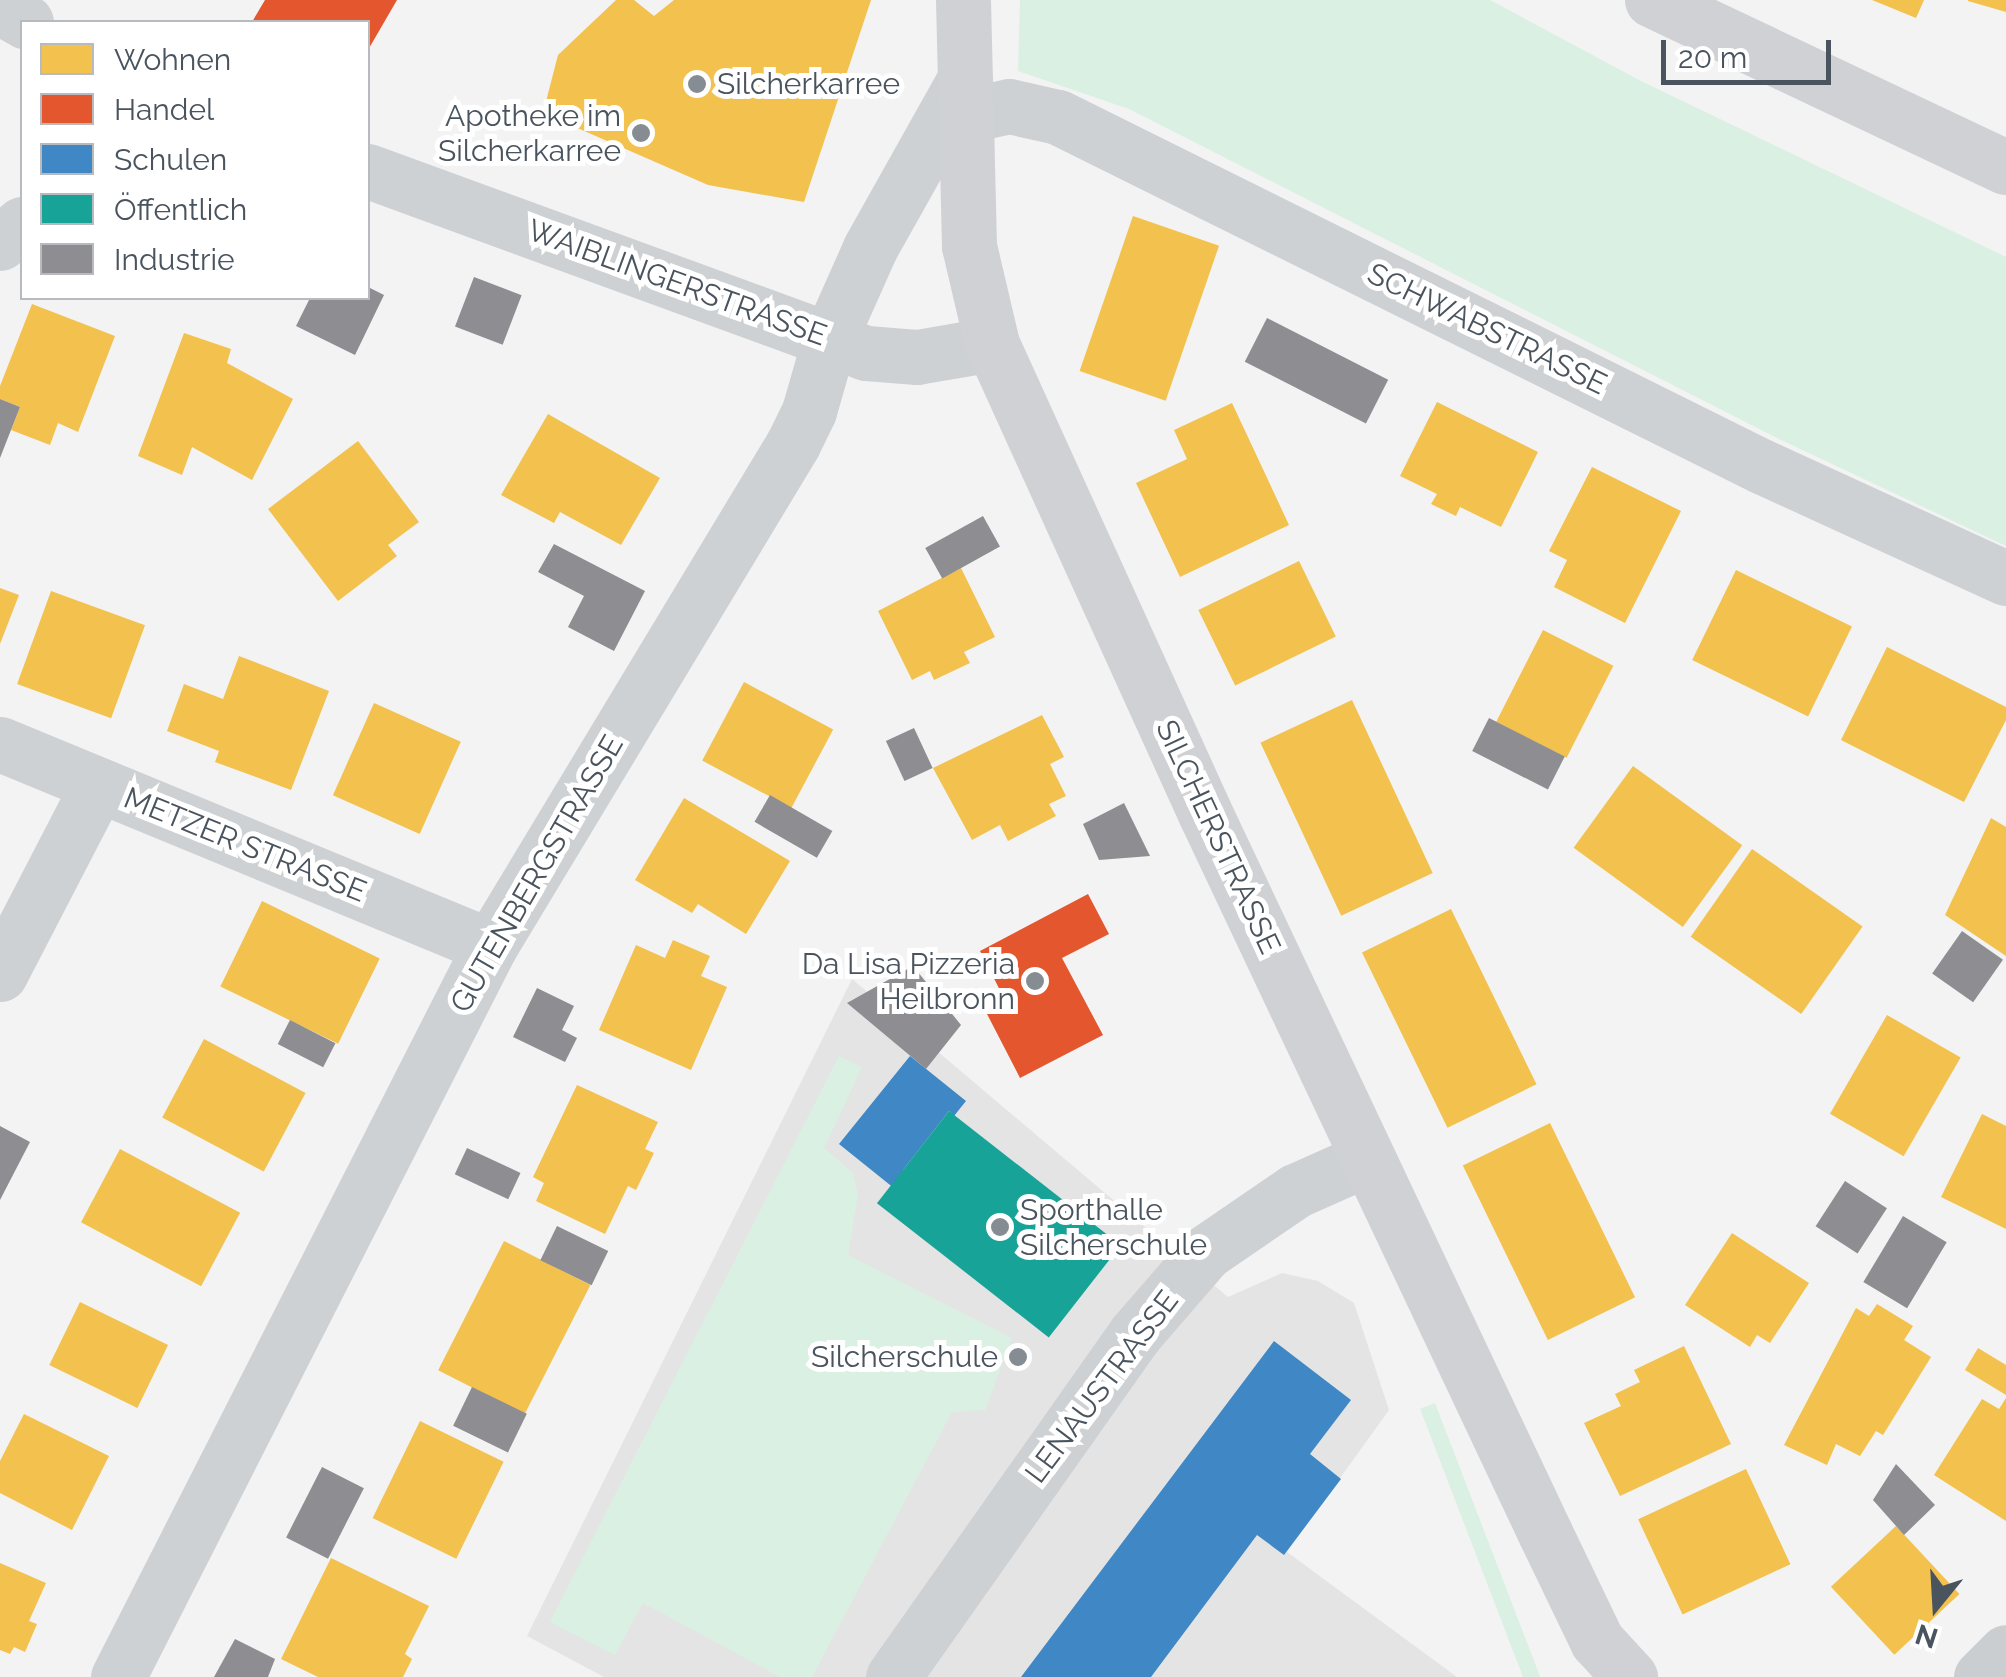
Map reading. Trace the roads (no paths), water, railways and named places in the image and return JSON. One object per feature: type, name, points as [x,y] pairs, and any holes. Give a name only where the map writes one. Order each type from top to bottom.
[{"type":"main road","points":[[1982,1677],[2006,1652]]},
{"type":"street","name":"SILCHERSTRASSE","points":[[963,0],[969,246],[992,344],[1367,1159],[1608,1665]]},
{"type":"street","points":[[1672,5],[2006,167]]},
{"type":"street","points":[[0,8],[22,20]]},
{"type":"street","name":"GUTENBERGSTRASSE","points":[[118,1677],[490,946],[793,444],[809,410],[830,338],[870,248],[964,98]]},
{"type":"street","name":"SCHWABSTRASSE","points":[[964,98],[1058,117],[1761,466],[2006,578]]},
{"type":"street","name":"WAIBLINGERSTRASSE","points":[[370,172],[866,354],[917,357],[992,344]]},
{"type":"street","points":[[0,243],[20,226]]},
{"type":"street","name":"METZER STRASSE","points":[[0,744],[490,946]]},
{"type":"street","points":[[0,974],[98,785]]},
{"type":"street","name":"LENAUSTRASSE","points":[[894,1677],[1135,1334],[1206,1252],[1294,1190],[1367,1159]]},
{"type":"place","name":"Silcherkarree","points":[[697,84]]},
{"type":"place","name":"Apotheke im Silcherkarree","points":[[641,133]]},
{"type":"place","name":"Da Lisa Pizzeria Heilbronn","points":[[1035,981]]},
{"type":"place","name":"Sporthalle Silcherschule","points":[[1000,1227]]},
{"type":"place","name":"Silcherschule","points":[[1018,1357]]}]
